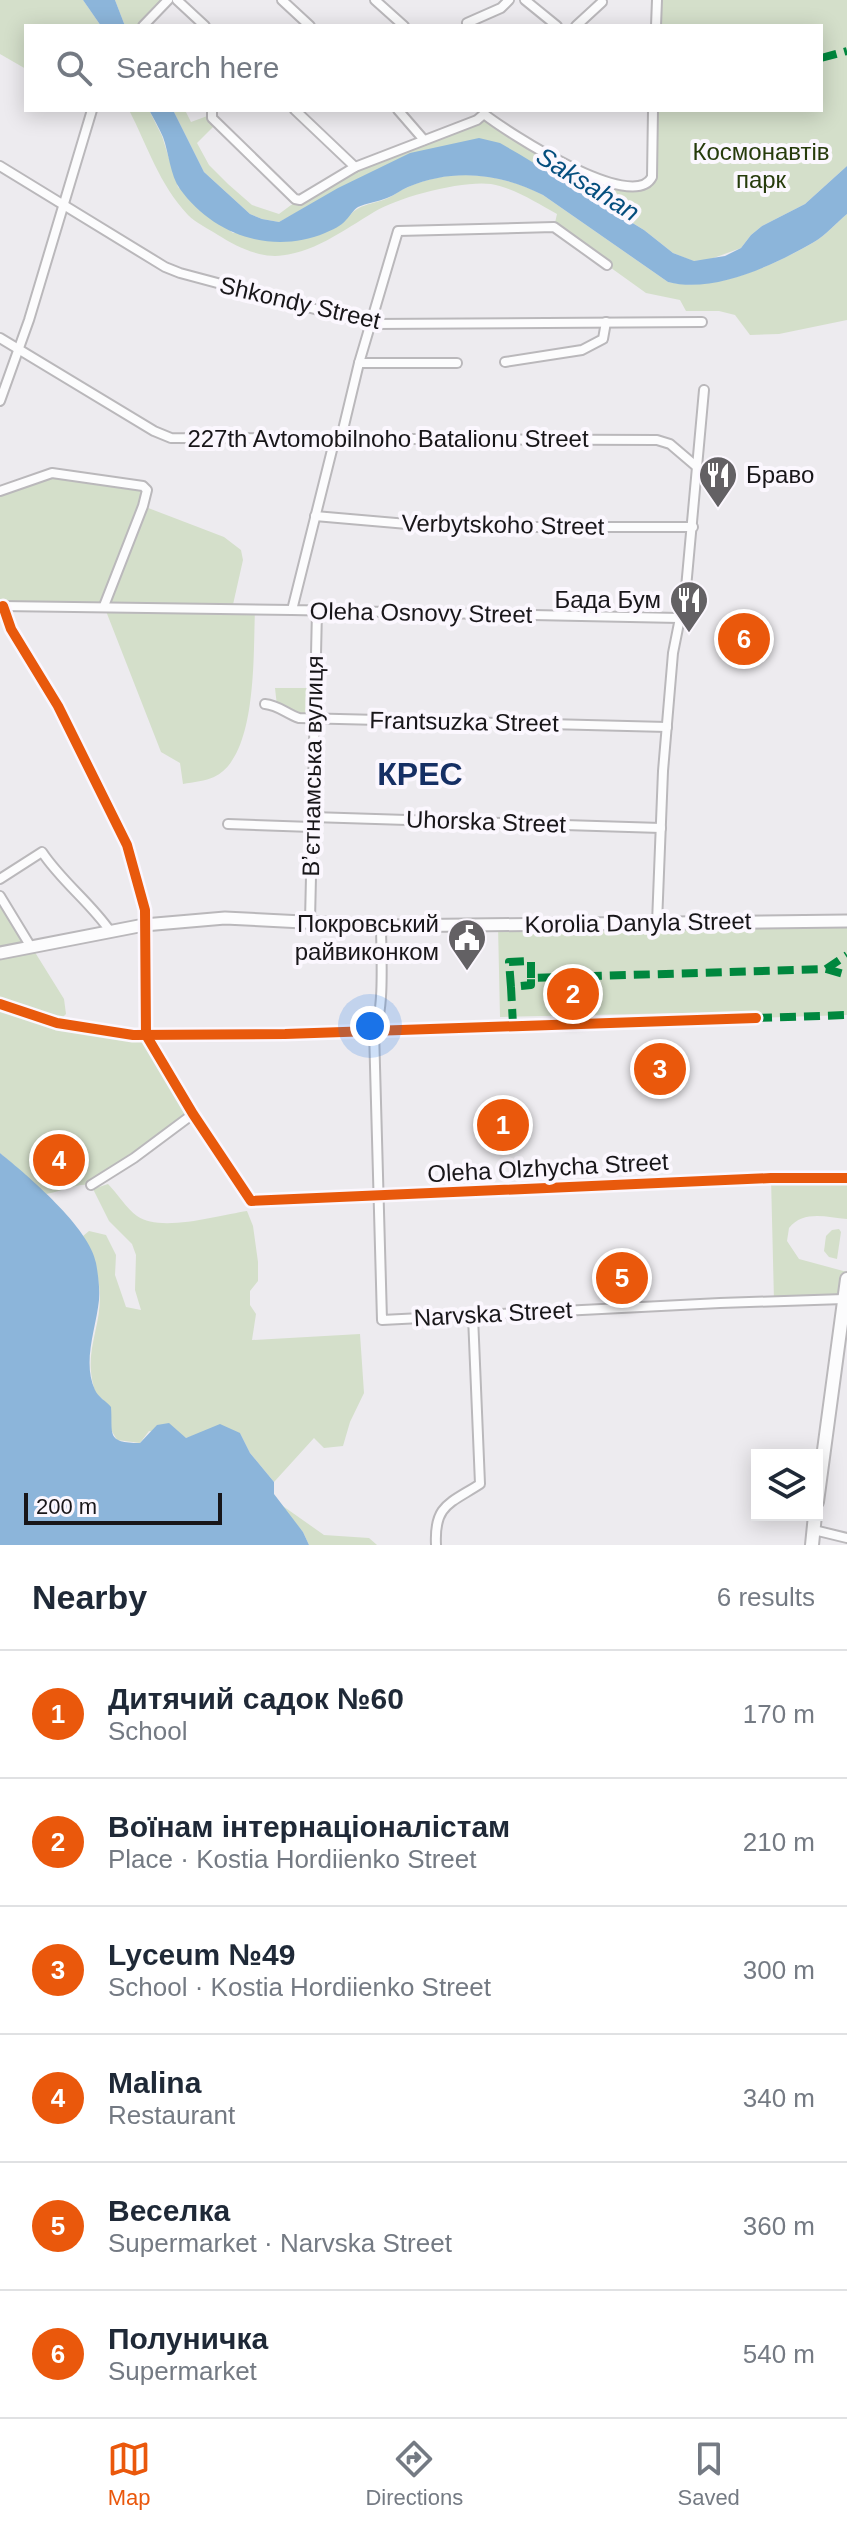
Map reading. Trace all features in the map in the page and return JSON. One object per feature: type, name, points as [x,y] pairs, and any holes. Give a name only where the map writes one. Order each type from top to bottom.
[{"type":"main road","name":"Korolia Danyla Street","points":[[0,953],[144,925],[225,918],[381,926],[847,921]]},
{"type":"main road","points":[[823,1457],[847,1279]]},
{"type":"main road","points":[[812,1545],[815,1521]]},
{"type":"street","points":[[145,24],[168,0]]},
{"type":"street","points":[[177,0],[203,24]]},
{"type":"street","points":[[282,0],[308,24]]},
{"type":"street","points":[[375,0],[402,24]]},
{"type":"street","points":[[467,23],[501,8],[509,0]]},
{"type":"street","points":[[525,0],[555,24]]},
{"type":"street","points":[[656,24],[657,0]]},
{"type":"street","points":[[578,24],[602,2]]},
{"type":"street","points":[[0,401],[20,350],[91,112]]},
{"type":"street","points":[[212,112],[212,118],[297,200],[355,167],[477,120],[485,112],[499,126],[577,170],[604,181],[637,188],[647,185],[652,177],[653,112]]},
{"type":"street","points":[[297,112],[355,167]]},
{"type":"street","points":[[400,112],[424,140]]},
{"type":"street","name":"Shkondy Street","points":[[0,166],[180,273],[371,324],[702,322]]},
{"type":"street","name":"Oleha Osnovy Street","points":[[607,265],[554,227],[402,230],[396,234],[315,516],[292,610],[679,618]]},
{"type":"street","points":[[505,362],[589,347],[603,339],[606,322]]},
{"type":"street","name":"227th Avtomobilnoho Batalionu Street","points":[[0,338],[163,436],[657,440],[670,444],[697,467]]},
{"type":"street","points":[[359,363],[457,363]]},
{"type":"street","points":[[657,923],[675,636],[686,588],[704,390]]},
{"type":"street","points":[[0,491],[52,473],[143,486],[147,490],[104,606]]},
{"type":"street","name":"Verbytskoho Street","points":[[315,516],[442,527],[693,527]]},
{"type":"street","points":[[91,1185],[134,1158],[193,1114],[146,1035],[143,898],[127,845],[115,815],[58,706],[11,629],[2,606],[292,610]]},
{"type":"street","name":"Вʼєтнамська вулиця","points":[[310,921],[317,610]]},
{"type":"street","name":"Frantsuzka Street","points":[[265,704],[277,706],[299,718],[667,727]]},
{"type":"street","name":"Uhorska Street","points":[[312,817],[661,828]]},
{"type":"street","points":[[228,824],[312,827]]},
{"type":"street","points":[[0,879],[42,852],[67,886],[100,917],[110,931]]},
{"type":"street","points":[[0,896],[31,947]]},
{"type":"street","points":[[379,1196],[374,1030],[379,1012],[381,926]]},
{"type":"street","points":[[0,1004],[57,1023],[146,1035],[756,1018]]},
{"type":"street","name":"Oleha Olzhycha Street","points":[[193,1114],[251,1201],[771,1178],[847,1178]]},
{"type":"street","name":"Narvska Street","points":[[379,1196],[382,1320],[844,1299]]},
{"type":"street","points":[[436,1545],[437,1516],[480,1484],[473,1316]]},
{"type":"street","points":[[814,1530],[847,1538]]},
{"type":"green space","points":[[0,0],[83,0],[100,24],[24,24],[24,68],[0,54]]},
{"type":"green space","points":[[115,0],[168,0],[145,24],[124,24]]},
{"type":"green space","name":"Космонавтів парк","points":[[657,0],[847,0],[847,166],[805,204],[762,226],[741,248],[708,260],[693,261],[673,253],[644,230],[550,172],[372,172],[279,222],[262,219],[250,214],[204,172],[174,112],[186,112],[191,122],[210,115],[217,123],[197,143],[209,165],[252,205],[279,214],[302,197],[352,169],[484,114],[499,126],[604,181],[649,182],[653,112],[823,112],[823,24],[656,24]]},
{"type":"green space","points":[[130,112],[150,112],[162,136],[178,187],[233,233],[351,214],[423,181],[475,175],[510,182],[543,195],[668,282],[686,284],[724,280],[763,268],[814,242],[847,214],[847,320],[779,334],[750,335],[735,315],[719,311],[686,311],[680,300],[646,293],[554,227],[557,214],[517,192],[491,184],[448,187],[398,201],[301,251],[267,256],[224,239],[188,215],[162,178]]},
{"type":"green space","points":[[42,475],[143,486],[143,506],[224,537],[241,550],[243,560],[232,609],[255,611],[250,702],[239,748],[228,766],[214,777],[183,784],[180,763],[161,752],[104,606],[0,606],[0,491]]},
{"type":"green space","points":[[275,688],[315,688],[314,718],[299,718],[277,706]]},
{"type":"green space","points":[[0,896],[64,999],[66,1014],[58,1022],[146,1035],[193,1114],[89,1185],[46,1194],[0,1153]]},
{"type":"green space","points":[[847,921],[847,1015],[756,1018],[681,1013],[500,1017],[498,925]]},
{"type":"green space","points":[[771,1178],[847,1178],[847,1219],[815,1216],[801,1219],[789,1228],[787,1241],[799,1259],[847,1272],[844,1299],[774,1301]]},
{"type":"green space","points":[[108,1184],[133,1213],[147,1221],[175,1223],[247,1211],[253,1226],[258,1262],[258,1281],[250,1291],[250,1305],[256,1314],[252,1340],[360,1334],[364,1393],[343,1446],[324,1448],[314,1438],[274,1482],[250,1453],[240,1433],[207,1432],[186,1438],[149,1431],[140,1443],[117,1440],[110,1428],[109,1409],[96,1394],[92,1380],[91,1355],[100,1296],[95,1265],[83,1236],[89,1231],[106,1235],[116,1255],[115,1275],[126,1307],[141,1310],[135,1290],[136,1255],[132,1244],[109,1221],[93,1189]]},
{"type":"green space","points":[[839,1229],[841,1232],[837,1259],[829,1257],[824,1251],[826,1236],[832,1230]]},
{"type":"green space","points":[[280,1504],[324,1535],[369,1538],[377,1545],[309,1545],[303,1532]]},
{"type":"water","points":[[83,0],[115,0],[124,24],[100,24]]},
{"type":"water","points":[[150,112],[174,112],[204,172],[250,214],[279,222],[338,188],[410,153],[479,138],[500,143],[644,230],[673,253],[694,261],[725,256],[741,248],[762,226],[805,204],[847,166],[847,214],[818,239],[781,260],[724,281],[686,285],[668,282],[543,195],[510,182],[476,176],[459,175],[425,181],[358,207],[339,226],[325,233],[285,242],[265,241],[226,229],[194,205],[177,183],[163,137]]},
{"type":"water","points":[[0,1153],[56,1203],[91,1249],[97,1267],[99,1296],[91,1345],[91,1379],[96,1392],[111,1407],[112,1430],[116,1439],[140,1443],[157,1425],[169,1423],[186,1438],[220,1424],[240,1433],[250,1453],[274,1482],[274,1494],[303,1532],[309,1545],[0,1545]]},
{"type":"marked path","points":[[823,57],[847,51]]},
{"type":"marked path","points":[[513,1025],[511,987],[531,985],[531,978],[826,969],[847,955]]},
{"type":"marked path","points":[[511,987],[509,962],[531,961],[531,978]]},
{"type":"marked path","points":[[826,969],[847,975]]},
{"type":"marked path","points":[[756,1018],[847,1015]]},
{"type":"cycle path","points":[[3,606],[11,629],[58,706],[127,845],[145,910],[146,1035],[193,1114],[251,1201],[771,1178],[847,1178]]},
{"type":"cycle path","points":[[0,1004],[57,1023],[133,1035],[285,1034],[756,1018]]},
{"type":"place","name":"Браво","points":[[718,509]]},
{"type":"place","name":"Бада Бум","points":[[689,634]]},
{"type":"place","name":"Полуничка","points":[[744,639]]},
{"type":"place","name":"Покровський райвиконком","points":[[467,972]]},
{"type":"place","name":"Воїнам інтернаціоналістам","points":[[573,994]]},
{"type":"place","name":"Lyceum №49","points":[[660,1069]]},
{"type":"place","name":"Дитячий садок №60","points":[[503,1125]]},
{"type":"place","name":"Malina","points":[[59,1160]]},
{"type":"place","name":"Веселка","points":[[622,1278]]},
{"type":"district","name":"КРЕС","points":[[420,774]]},
{"type":"water label","name":"Saksahan","points":[[588,184]]}]
